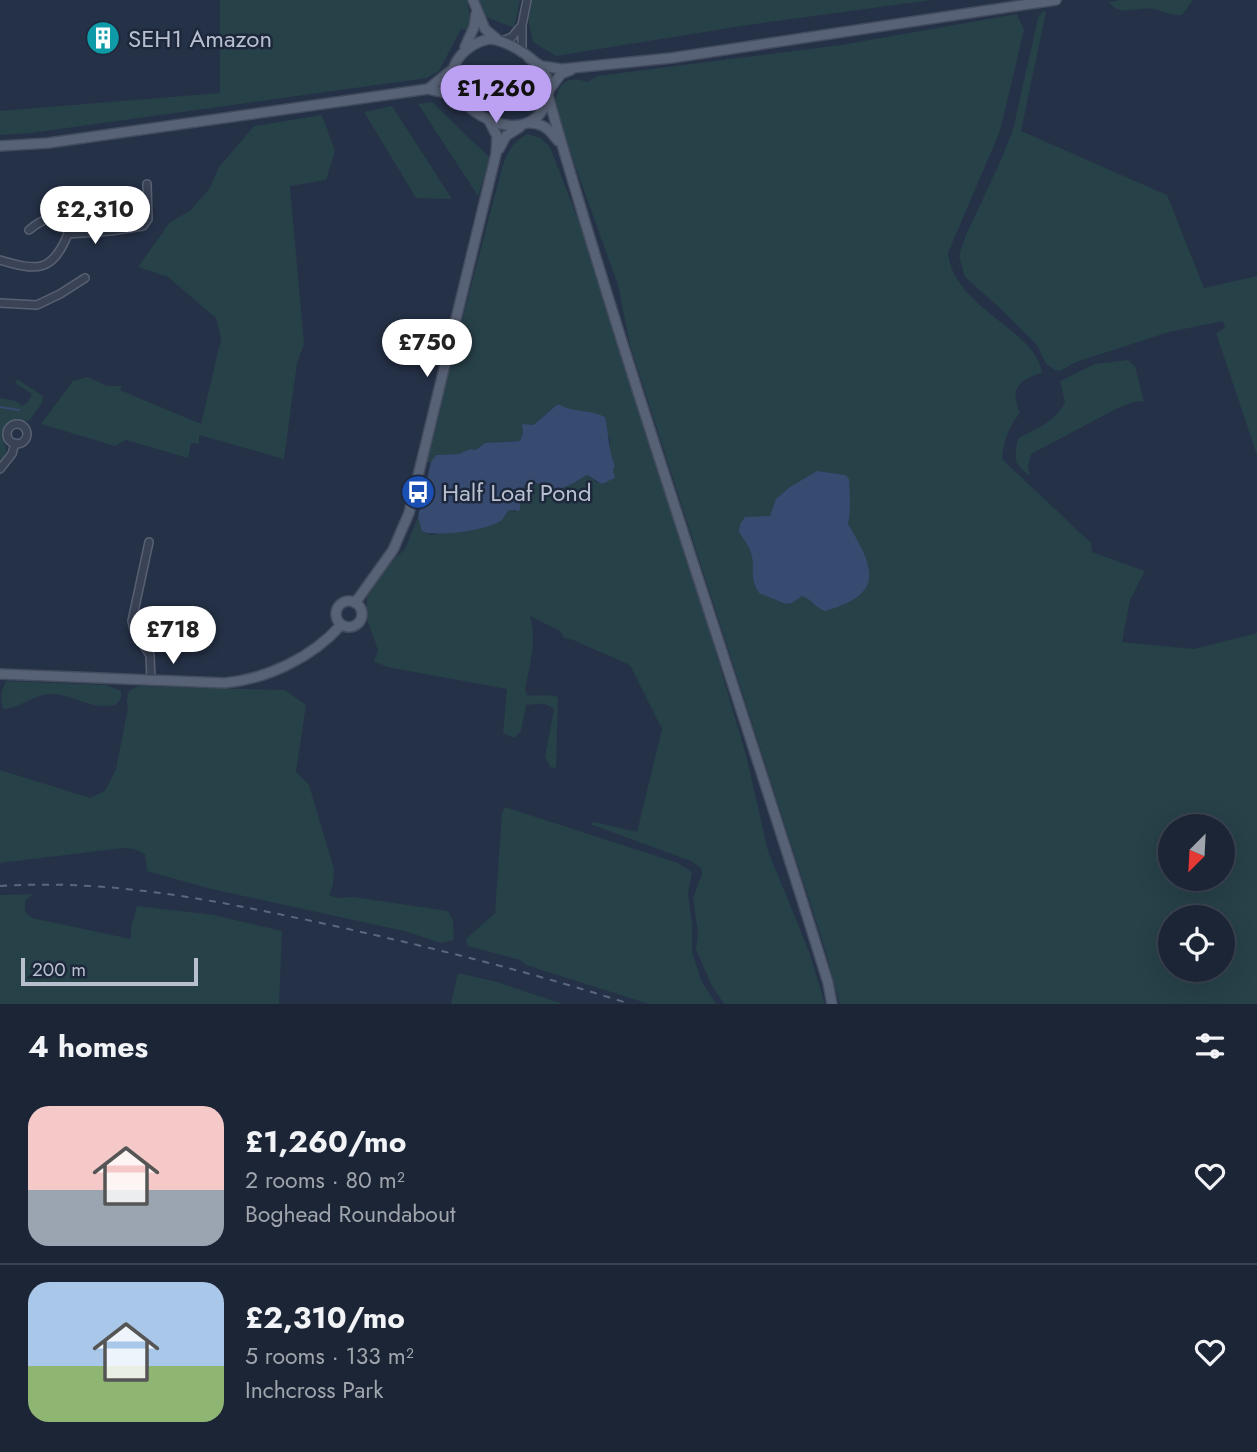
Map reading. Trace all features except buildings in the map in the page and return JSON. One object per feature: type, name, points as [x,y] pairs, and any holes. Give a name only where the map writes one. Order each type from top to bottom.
[{"type":"main road","points":[[473,0],[485,29],[541,66],[562,69],[671,58],[1056,0]]},
{"type":"main road","points":[[476,12],[471,36],[454,68],[455,88],[460,99],[488,119],[510,127],[539,123],[550,130],[565,155]]},
{"type":"main road","points":[[460,54],[475,43],[500,40]]},
{"type":"main road","points":[[526,56],[546,76],[565,155],[790,858],[832,1004]]},
{"type":"main road","points":[[496,154],[506,136],[540,114],[561,74],[576,67]]},
{"type":"main road","points":[[428,89],[454,68]]},
{"type":"main road","points":[[0,146],[48,143],[428,89],[448,94],[472,108]]},
{"type":"main road","points":[[355,603],[393,550],[409,513],[496,154],[497,136],[488,119]]},
{"type":"main road","points":[[345,602],[355,603],[361,610],[359,623],[352,627],[341,625],[336,617],[339,606],[345,602]]},
{"type":"main road","points":[[0,674],[225,683],[253,679],[318,646],[341,625]]},
{"type":"street","points":[[526,56],[520,42],[527,0]]},
{"type":"street","points":[[500,40],[512,37],[522,25]]},
{"type":"street","points":[[68,234],[143,226],[148,219],[147,184]]},
{"type":"street","points":[[93,195],[94,232]]},
{"type":"street","points":[[0,260],[28,268],[46,266],[52,261],[68,234],[66,223],[60,218],[39,222],[29,230]]},
{"type":"street","points":[[0,303],[37,305],[85,278]]},
{"type":"street","points":[[0,469],[12,454],[15,443]]},
{"type":"street","points":[[149,542],[132,621],[134,630],[150,655],[151,680]]},
{"type":"green space","points":[[220,0],[467,0],[470,17],[468,30],[461,29],[439,71],[427,78],[31,133],[0,135],[0,111],[220,93]]},
{"type":"green space","points":[[479,0],[520,0],[514,28],[484,16]]},
{"type":"green space","points":[[532,0],[932,0],[748,25],[556,56],[533,42],[528,19]]},
{"type":"green space","points":[[1193,0],[1182,15],[1178,15],[1147,8],[1124,10],[1109,2]]},
{"type":"green space","points":[[1043,11],[1046,12],[1021,131],[1167,195],[1204,288],[1257,276],[1257,455],[1216,333],[1225,328],[1223,321],[1169,332],[1076,362],[1060,371],[1046,364],[1037,345],[965,277],[959,256],[1013,130],[1038,18]]},
{"type":"green space","points":[[1017,14],[1024,30],[1000,131],[948,253],[953,272],[964,289],[1026,344],[1037,358],[1042,373],[1027,378],[1018,386],[1016,397],[1020,413],[1007,434],[1002,459],[1091,543],[1092,552],[1145,571],[1130,600],[1122,642],[1194,649],[1257,633],[1257,1004],[840,1004],[825,949],[630,345],[618,285],[555,103],[558,90],[565,82],[587,82],[597,76],[841,45]]},
{"type":"green space","points":[[432,102],[490,158],[478,196],[418,104]]},
{"type":"green space","points":[[392,106],[452,199],[416,198],[364,112]]},
{"type":"green space","points":[[322,115],[335,151],[326,180],[290,186],[304,344],[297,363],[284,459],[199,435],[199,444],[191,443],[188,458],[126,440],[115,446],[41,424],[73,381],[88,377],[107,386],[122,386],[120,390],[201,424],[221,339],[216,318],[168,277],[138,267],[170,222],[190,211],[210,188],[219,167],[254,126]]},
{"type":"green space","points":[[528,134],[541,138],[550,147],[586,240],[698,592],[746,755],[768,851],[810,954],[825,1004],[724,1004],[711,984],[696,949],[698,933],[693,898],[702,874],[701,868],[691,861],[590,824],[594,822],[637,832],[662,729],[630,665],[564,638],[560,631],[530,616],[533,643],[525,689],[527,695],[558,697],[556,768],[550,767],[545,757],[554,710],[548,705],[526,705],[521,731],[514,738],[503,733],[507,689],[387,667],[374,661],[378,650],[367,619],[367,597],[388,565],[405,549],[418,517],[430,535],[468,531],[502,520],[509,510],[516,512],[522,502],[523,486],[527,483],[556,488],[569,485],[587,475],[598,483],[615,466],[609,451],[610,438],[581,412],[566,410],[558,404],[523,433],[520,441],[495,442],[459,454],[436,455],[431,462],[425,462],[502,168],[511,148]]},
{"type":"green space","points":[[1128,360],[1135,366],[1144,402],[1136,401],[1118,408],[1031,454],[1028,466],[1030,476],[1024,472],[1016,460],[1018,439],[1045,424],[1061,409],[1065,402],[1060,381],[1095,364]]},
{"type":"green space","points":[[17,379],[43,396],[42,403],[29,421],[10,420],[7,424],[4,435],[7,452],[0,463],[0,398],[16,401],[22,406],[32,394],[15,383]]},
{"type":"green space","points":[[6,681],[106,685],[121,691],[121,698],[117,704],[101,706],[62,695],[47,694],[3,709],[2,695]]},
{"type":"green space","points":[[138,686],[285,690],[306,705],[296,772],[309,785],[334,869],[329,895],[448,911],[453,921],[454,940],[441,943],[404,931],[211,889],[147,871],[145,854],[134,849],[123,848],[0,863],[0,770],[90,798],[105,791],[116,769],[129,691]]},
{"type":"green space","points":[[505,807],[678,863],[692,872],[688,893],[692,952],[701,980],[716,1004],[649,1004],[526,965],[520,960],[467,946],[466,939],[495,913],[502,813]]},
{"type":"green space","points":[[33,894],[25,901],[25,912],[32,918],[131,939],[137,906],[214,915],[282,931],[279,1004],[0,1004],[0,895]]},
{"type":"green space","points":[[458,973],[497,982],[563,1004],[451,1004]]},
{"type":"water","name":"Half Loaf Pond","points":[[558,404],[605,417],[615,478],[602,484],[587,475],[557,489],[528,483],[521,492],[519,511],[509,510],[496,524],[450,533],[422,531],[418,517],[431,462],[436,455],[476,450],[485,443],[520,441],[522,424],[533,425]]},
{"type":"water","points":[[817,471],[845,475],[849,479],[848,524],[864,554],[869,578],[866,588],[858,597],[825,611],[802,596],[786,604],[759,593],[753,577],[750,550],[739,532],[745,517],[770,516],[776,499]]},
{"type":"waterway","points":[[0,407],[19,410]]},
{"type":"railway","points":[[0,886],[82,886],[202,899],[438,950],[630,1004]]},
{"type":"place","name":"SEH1 Amazon","points":[[103,38]]},
{"type":"place","name":"Half Loaf Pond","points":[[418,492]]}]
